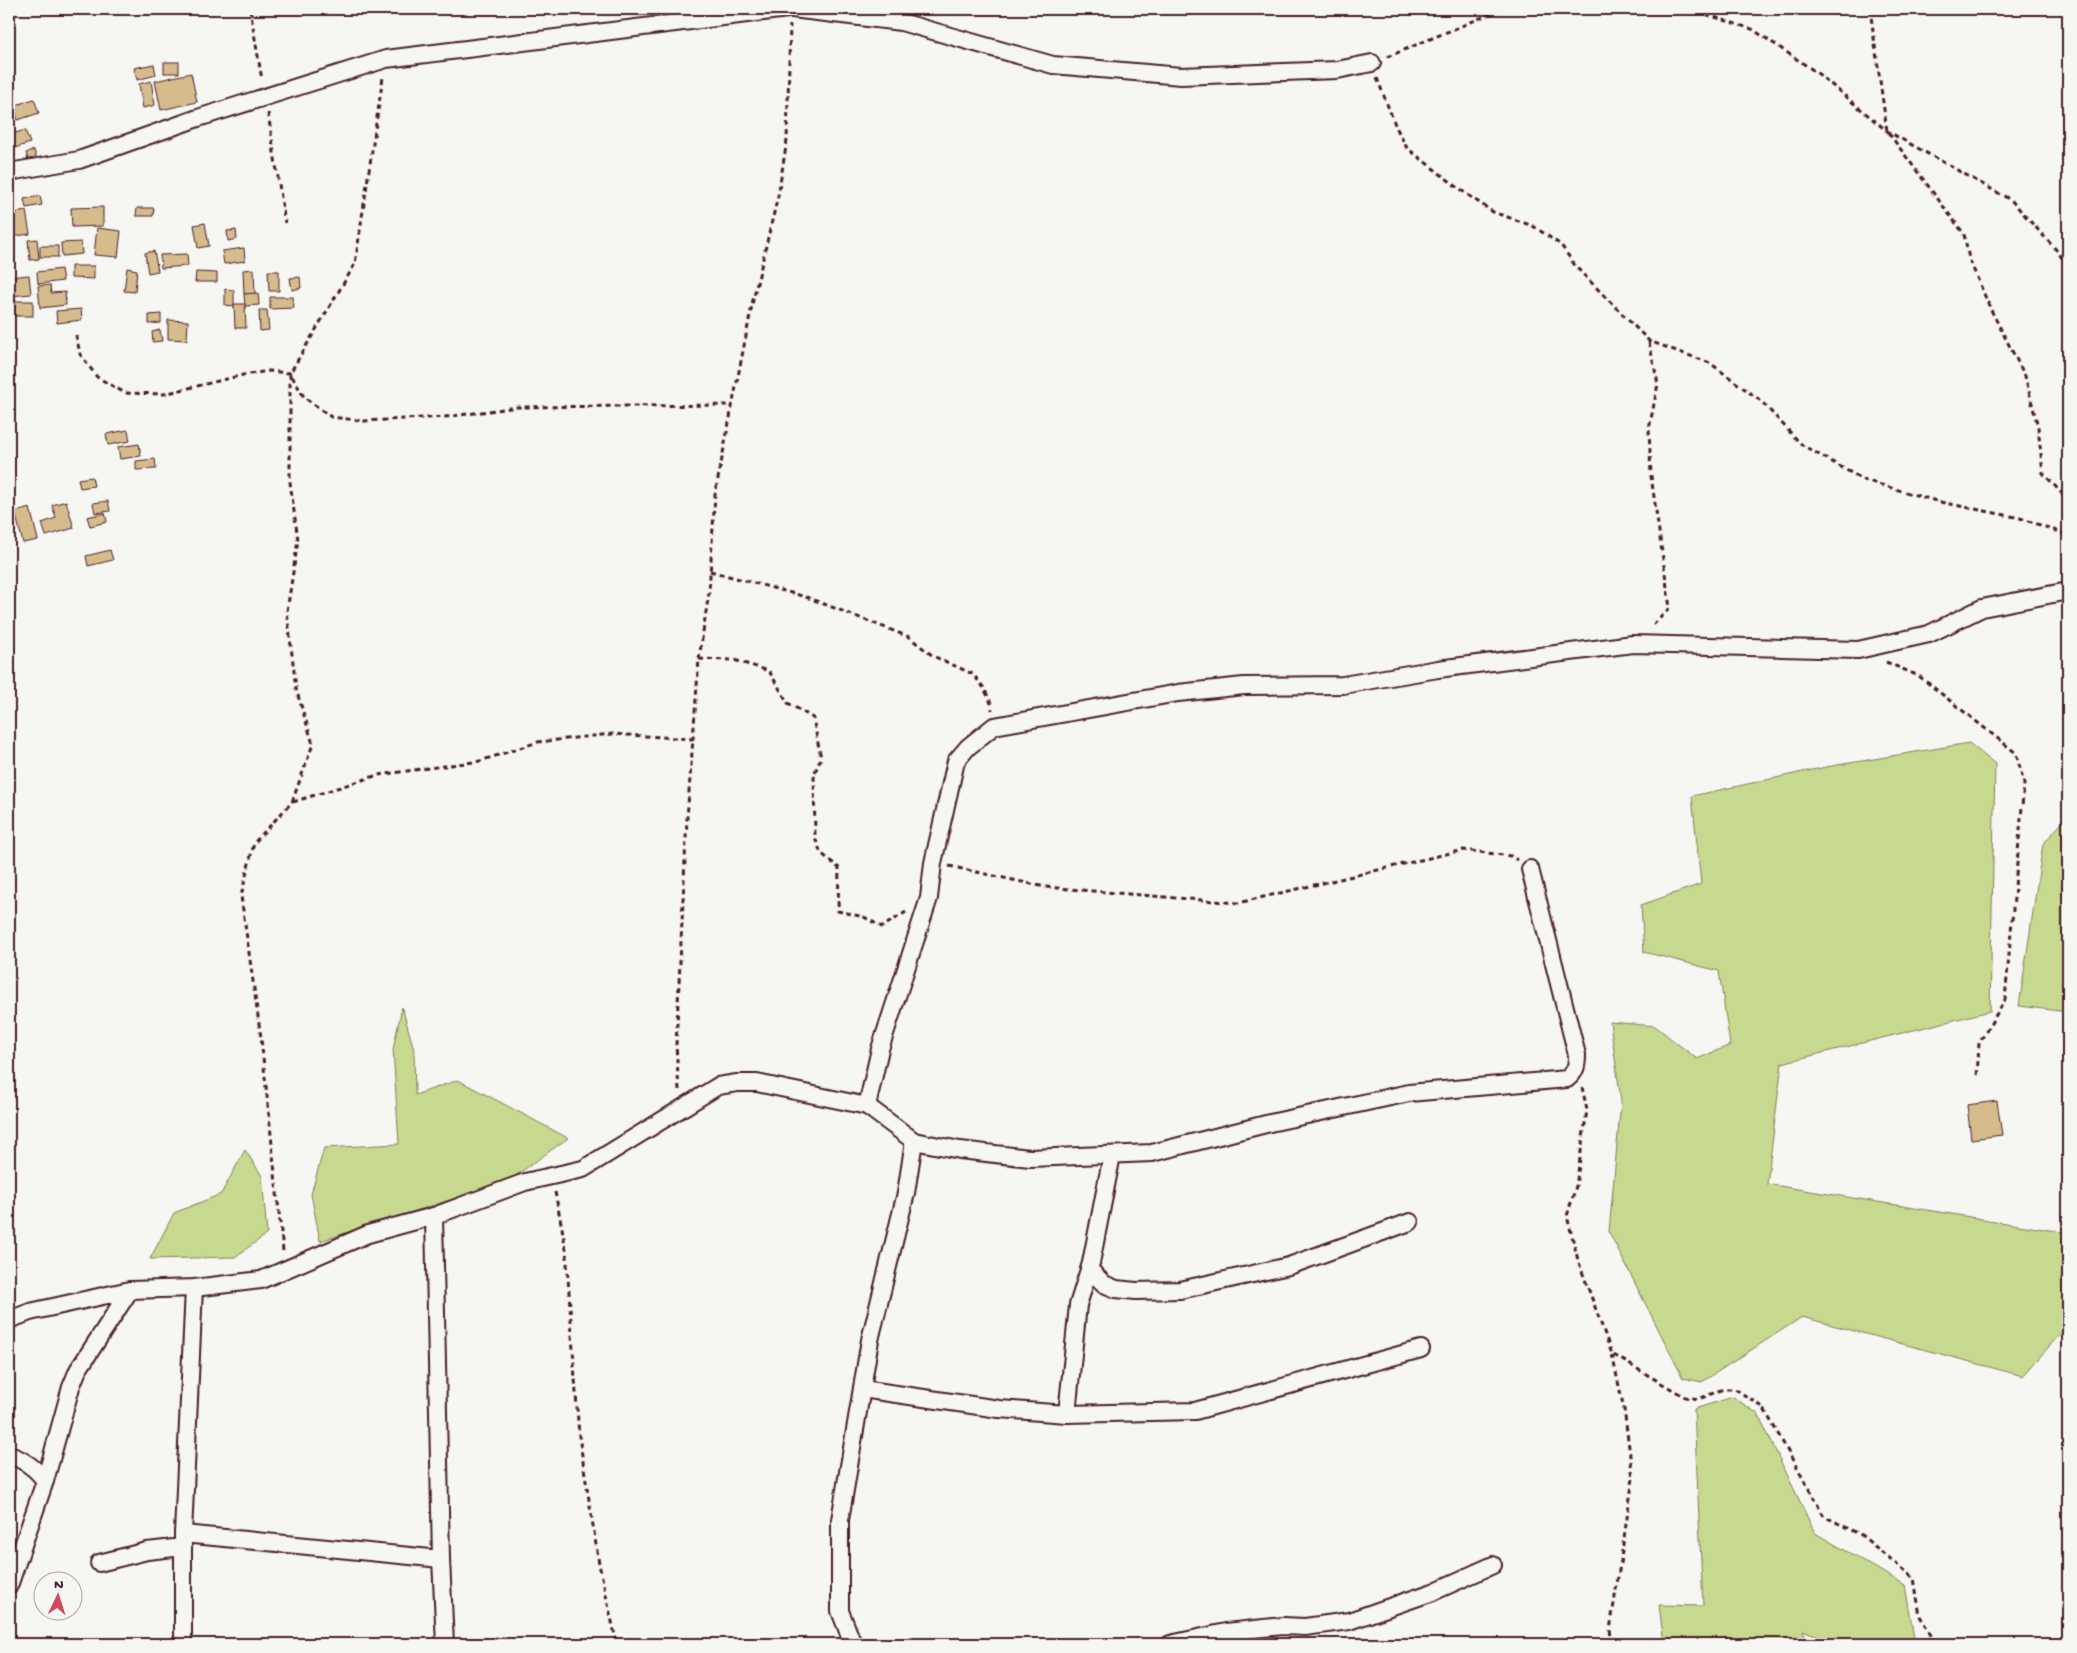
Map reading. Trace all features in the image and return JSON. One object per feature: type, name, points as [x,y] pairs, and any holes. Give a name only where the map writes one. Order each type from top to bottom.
[{"type":"street","points":[[9,172],[79,160],[206,116],[386,60],[790,12],[901,22],[1053,65],[1181,76],[1337,70],[1372,64]]},
{"type":"street","points":[[867,1106],[880,1049],[929,898],[933,863],[956,761],[968,747],[994,726],[1178,693],[1244,686],[1343,685],[1438,669],[1633,644],[1858,650],[1929,634],[1982,608],[2068,591]]},
{"type":"street","points":[[9,1320],[30,1312],[130,1290],[194,1288],[261,1280],[368,1234],[434,1216],[525,1182],[583,1169],[718,1086],[737,1082],[756,1083],[867,1106],[914,1141],[960,1150],[1030,1158],[1152,1153],[1270,1123],[1409,1094],[1567,1079],[1574,1074],[1577,1055],[1530,868]]},
{"type":"street","points":[[853,1644],[840,1611],[840,1520],[870,1340],[906,1193],[914,1141]]},
{"type":"street","points":[[1067,1414],[1078,1305],[1090,1270],[1112,1155]]},
{"type":"street","points":[[434,1216],[441,1559],[445,1644]]},
{"type":"street","points":[[1090,1270],[1104,1284],[1116,1289],[1136,1291],[1180,1290],[1289,1266],[1410,1222]]},
{"type":"street","points":[[183,1644],[183,1540],[194,1288]]},
{"type":"street","points":[[9,1586],[45,1481],[70,1387],[78,1370],[130,1290]]},
{"type":"street","points":[[862,1389],[999,1409],[1067,1414],[1195,1411],[1421,1348]]},
{"type":"street","points":[[9,1455],[16,1457],[39,1473],[45,1481]]},
{"type":"street","points":[[99,1563],[183,1540],[441,1559]]},
{"type":"street","points":[[1170,1644],[1226,1632],[1283,1626],[1305,1627],[1349,1621],[1433,1592],[1493,1565]]},
{"type":"path","points":[[1502,9],[1372,64],[1396,127],[1407,148],[1493,212],[1533,226],[1561,245],[1576,267],[1649,342],[1710,363],[1761,401],[1802,445],[1864,480],[1940,502],[2020,518],[2068,535]]},
{"type":"path","points":[[1689,9],[1752,28],[1816,72],[1887,131],[2011,200],[2059,253],[2068,269]]},
{"type":"path","points":[[1870,9],[1887,131],[1964,234],[1969,259],[1991,310],[2025,376],[2038,427],[2043,474],[2068,500]]},
{"type":"path","points":[[681,1108],[676,1045],[693,739],[699,658],[710,571],[715,494],[753,300],[778,196],[785,149],[790,12]]},
{"type":"path","points":[[285,1270],[261,1038],[241,896],[254,843],[292,802],[313,744],[296,689],[287,610],[298,540],[290,482],[290,373],[355,264],[386,60]]},
{"type":"path","points":[[76,335],[80,354],[97,377],[125,392],[164,394],[243,375],[269,371],[290,373]]},
{"type":"path","points":[[1633,644],[1670,608],[1651,476],[1649,429],[1658,384],[1649,342]]},
{"type":"path","points":[[290,373],[304,397],[331,418],[364,421],[445,418],[518,407],[732,405]]},
{"type":"path","points":[[710,571],[806,597],[909,637],[933,656],[972,674],[984,688],[991,703],[994,726]]},
{"type":"path","points":[[699,658],[734,660],[769,671],[788,703],[813,718],[821,758],[814,774],[815,838],[821,853],[839,868],[838,911],[864,916],[882,927],[929,898]]},
{"type":"path","points":[[1884,661],[1919,676],[2016,754],[2024,784],[2005,1000],[1979,1043],[1977,1078]]},
{"type":"path","points":[[292,802],[378,775],[480,761],[538,742],[612,734],[693,739]]},
{"type":"path","points":[[933,863],[1045,887],[1238,903],[1463,850],[1511,856],[1530,868]]},
{"type":"path","points":[[1577,1063],[1587,1110],[1576,1186],[1567,1216],[1578,1260],[1612,1354],[1624,1409],[1633,1478],[1610,1630],[1612,1644]]},
{"type":"path","points":[[551,1176],[566,1249],[579,1436],[599,1564],[617,1644]]},
{"type":"path","points":[[1612,1354],[1685,1397],[1699,1398],[1723,1389],[1735,1389],[1763,1407],[1824,1516],[1861,1535],[1914,1578],[1920,1616],[1936,1644]]},
{"type":"green space","points":[[1969,743],[1995,764],[1990,1011],[1782,1063],[1767,1184],[2068,1233],[2068,1325],[2023,1376],[1802,1317],[1702,1382],[1683,1378],[1609,1232],[1621,1101],[1610,1022],[1655,1026],[1697,1059],[1730,1045],[1719,971],[1644,952],[1641,905],[1701,884],[1692,796],[1826,767]]},
{"type":"green space","points":[[2068,816],[2068,1012],[2019,1006],[2043,844]]},
{"type":"green space","points":[[402,1007],[414,1050],[415,1095],[458,1080],[568,1138],[507,1182],[320,1241],[311,1194],[324,1148],[399,1144],[393,1049]]},
{"type":"green space","points":[[245,1150],[262,1176],[267,1234],[235,1257],[150,1259],[174,1213],[221,1194]]},
{"type":"green space","points":[[1733,1397],[1758,1414],[1815,1533],[1905,1585],[1915,1644],[1836,1644],[1803,1630],[1808,1644],[1664,1644],[1659,1605],[1703,1606],[1694,1409]]},
{"type":"building","points":[[164,62],[179,62],[179,73],[164,73]]},
{"type":"building","points":[[154,64],[156,75],[137,80],[134,68]]},
{"type":"building","points":[[191,73],[197,102],[161,110],[155,81]]},
{"type":"building","points":[[151,81],[155,105],[143,108],[139,84]]},
{"type":"building","points":[[34,99],[39,113],[18,120],[13,106]]},
{"type":"building","points":[[25,130],[30,143],[9,150],[9,135]]},
{"type":"building","points":[[34,150],[37,160],[29,162],[26,153]]},
{"type":"building","points":[[40,196],[42,205],[26,208],[24,199]]},
{"type":"building","points":[[103,207],[103,226],[72,227],[71,208]]},
{"type":"building","points":[[137,208],[154,208],[153,216],[136,216]]},
{"type":"building","points":[[26,211],[30,234],[9,237],[9,214]]},
{"type":"building","points":[[205,223],[209,246],[198,248],[194,225]]},
{"type":"building","points":[[97,228],[121,231],[118,257],[94,255]]},
{"type":"building","points":[[236,230],[237,239],[228,241],[227,231]]},
{"type":"building","points":[[37,239],[39,259],[30,260],[28,240]]},
{"type":"building","points":[[81,242],[82,254],[62,256],[61,243]]},
{"type":"building","points":[[40,246],[58,246],[58,257],[40,257]]},
{"type":"building","points":[[244,248],[245,261],[224,264],[222,251]]},
{"type":"building","points":[[154,251],[158,271],[148,273],[145,253]]},
{"type":"building","points":[[187,254],[188,266],[161,268],[160,255]]},
{"type":"building","points":[[71,266],[94,266],[94,279],[71,278]]},
{"type":"building","points":[[127,268],[137,270],[135,292],[124,291]]},
{"type":"building","points":[[61,269],[63,281],[38,284],[37,272]]},
{"type":"building","points":[[254,269],[255,294],[244,294],[243,270]]},
{"type":"building","points":[[268,271],[279,271],[279,291],[269,291]]},
{"type":"building","points":[[196,272],[217,273],[217,282],[195,282]]},
{"type":"building","points":[[29,275],[31,294],[11,296],[9,277]]},
{"type":"building","points":[[300,277],[301,288],[292,290],[290,278]]},
{"type":"building","points":[[50,285],[51,293],[65,292],[66,305],[40,308],[38,286]]},
{"type":"building","points":[[225,289],[234,290],[234,306],[225,305]]},
{"type":"building","points":[[258,293],[259,305],[245,306],[244,294]]},
{"type":"building","points":[[270,297],[293,297],[294,308],[270,309]]},
{"type":"building","points":[[14,301],[33,301],[33,316],[14,316]]},
{"type":"building","points":[[234,304],[245,304],[246,328],[235,328]]},
{"type":"building","points":[[81,309],[82,320],[57,323],[56,311]]},
{"type":"building","points":[[259,310],[267,310],[269,330],[260,331]]},
{"type":"building","points":[[161,314],[161,323],[149,324],[149,315]]},
{"type":"building","points":[[168,320],[188,321],[187,340],[168,339]]},
{"type":"building","points":[[160,330],[162,341],[153,342],[152,332]]},
{"type":"building","points":[[128,430],[130,441],[108,445],[106,434]]},
{"type":"building","points":[[139,444],[141,456],[120,459],[118,447]]},
{"type":"building","points":[[155,459],[156,469],[136,470],[136,461]]},
{"type":"building","points":[[92,477],[94,486],[80,488],[78,479]]},
{"type":"building","points":[[66,501],[74,528],[46,536],[42,523],[56,518],[52,505]]},
{"type":"building","points":[[108,501],[110,511],[95,513],[93,503]]},
{"type":"building","points":[[30,508],[38,540],[23,543],[15,512]]},
{"type":"building","points":[[105,513],[107,522],[90,526],[87,517]]},
{"type":"building","points":[[110,550],[113,560],[88,566],[86,556]]},
{"type":"building","points":[[1997,1101],[2002,1135],[1971,1139],[1967,1105]]}]
